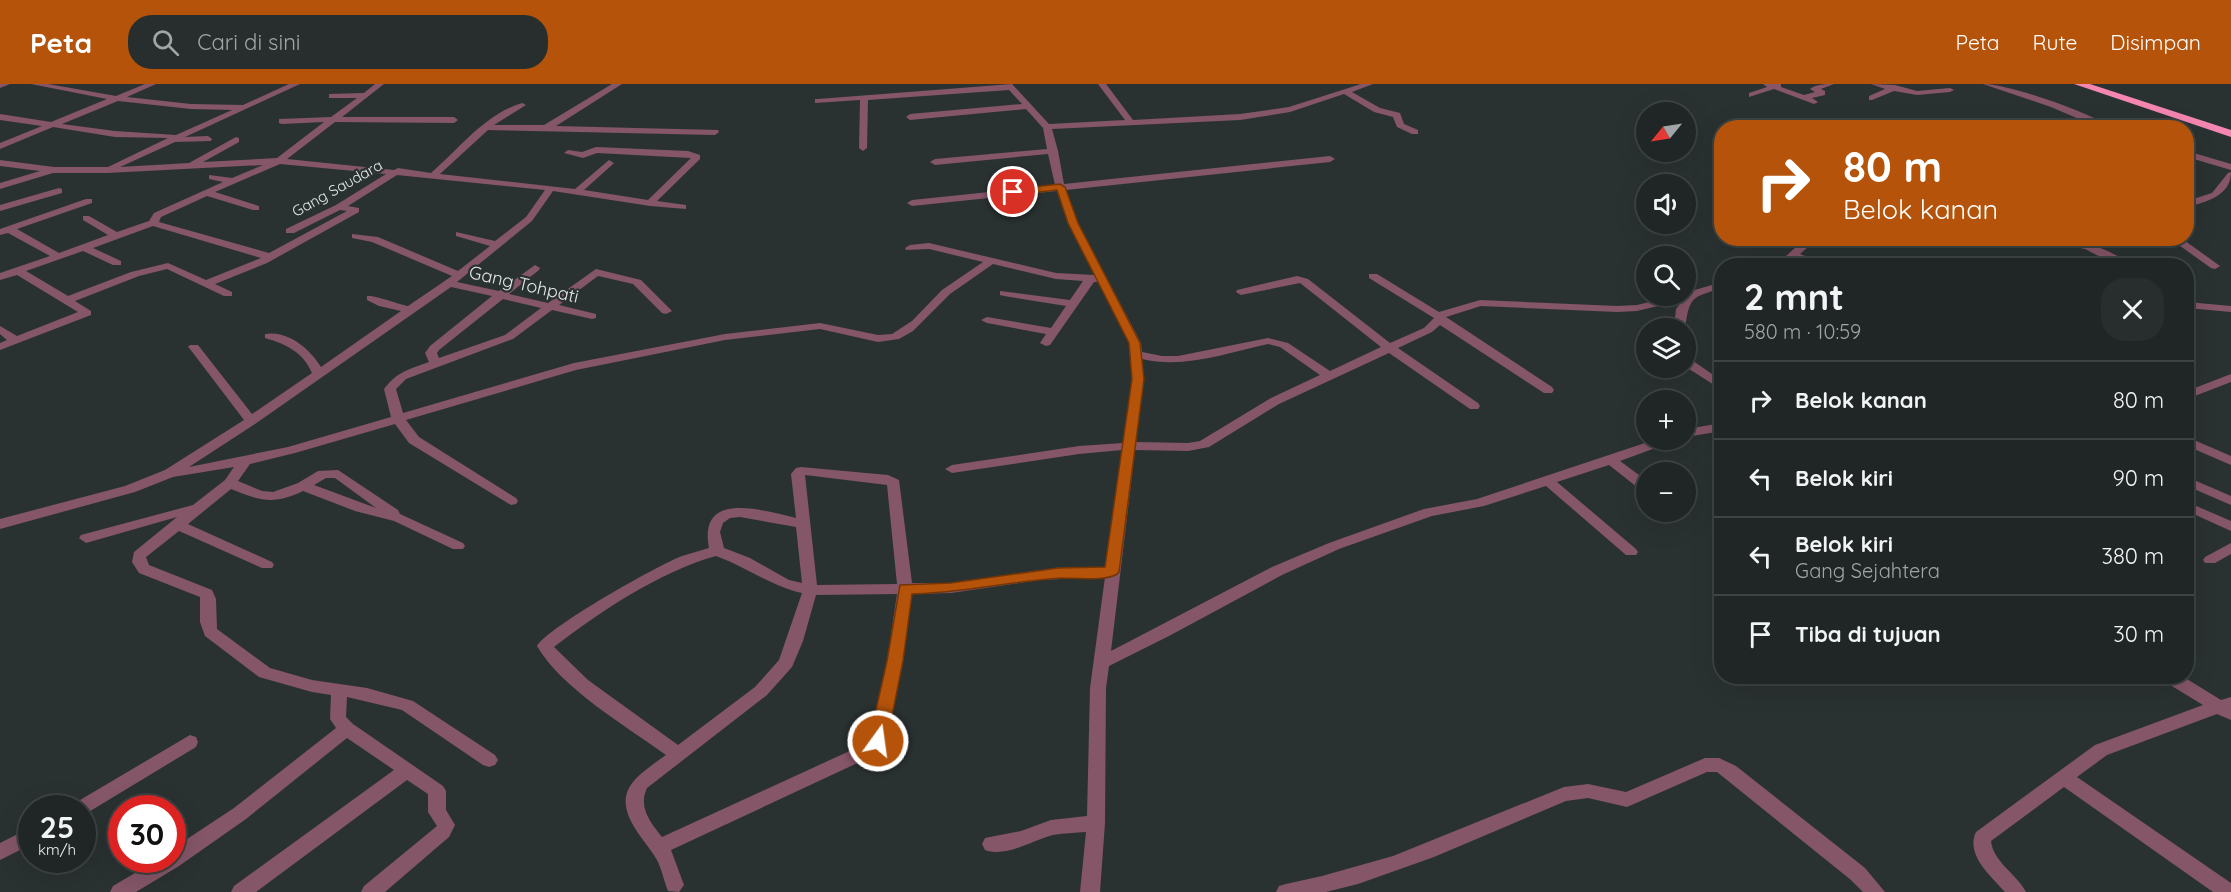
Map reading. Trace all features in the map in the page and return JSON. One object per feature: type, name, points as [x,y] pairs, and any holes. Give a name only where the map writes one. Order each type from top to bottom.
[{"type":"highway","points":[[2079,84],[2188,120]]},
{"type":"highway","points":[[2194,122],[2231,134]]},
{"type":"street","points":[[0,86],[6,84]]},
{"type":"street","points":[[35,84],[118,98],[203,108],[243,108]]},
{"type":"street","points":[[0,146],[153,84]]},
{"type":"street","points":[[267,84],[295,85]]},
{"type":"street","points":[[0,277],[153,223],[162,213],[279,161],[336,120],[380,84]]},
{"type":"street","points":[[546,128],[618,84]]},
{"type":"street","points":[[1102,84],[1131,123]]},
{"type":"street","points":[[1047,128],[1240,117],[1290,109],[1369,84]]},
{"type":"street","points":[[1803,98],[1822,93],[1814,89],[1825,84]]},
{"type":"street","points":[[1875,84],[1917,93],[1950,90]]},
{"type":"street","points":[[1872,98],[1903,84]]},
{"type":"street","points":[[1987,84],[2054,105],[2090,120]]},
{"type":"street","points":[[107,170],[295,85]]},
{"type":"street","points":[[1752,95],[1773,85],[1814,102]]},
{"type":"street","points":[[818,101],[1010,86],[1047,128],[1060,187],[1073,223],[1096,279],[1135,343],[1138,379],[1100,663],[1096,823],[1090,892]]},
{"type":"street","points":[[1346,92],[1369,103],[1377,110],[1397,116],[1400,125],[1415,132]]},
{"type":"street","points":[[332,96],[366,95]]},
{"type":"street","points":[[864,99],[864,148]]},
{"type":"street","points":[[434,175],[507,111],[522,105]]},
{"type":"street","points":[[910,117],[1030,106]]},
{"type":"street","points":[[0,117],[130,136],[181,135]]},
{"type":"street","points":[[282,121],[454,120]]},
{"type":"street","points":[[488,128],[715,132]]},
{"type":"street","points":[[169,141],[208,139]]},
{"type":"street","points":[[189,166],[236,140]]},
{"type":"street","points":[[568,153],[583,154],[596,150],[695,155],[695,161],[650,203]]},
{"type":"street","points":[[935,162],[1054,152]]},
{"type":"street","points":[[2194,156],[2231,167]]},
{"type":"street","points":[[912,203],[1330,159]]},
{"type":"street","points":[[0,163],[54,170],[107,170],[279,161],[398,171],[551,188],[683,207]]},
{"type":"street","points":[[577,192],[609,163]]},
{"type":"street","points":[[0,186],[54,170]]},
{"type":"street","name":"Gang Saudara","points":[[290,231],[339,207],[398,171]]},
{"type":"street","points":[[212,177],[233,181]]},
{"type":"street","points":[[2194,202],[2210,198],[2226,181]]},
{"type":"street","points":[[0,524],[130,489],[170,473],[251,421],[449,283],[529,219],[551,188]]},
{"type":"street","points":[[0,208],[59,191]]},
{"type":"street","points":[[208,193],[256,208]]},
{"type":"street","points":[[5,230],[89,201]]},
{"type":"street","points":[[207,283],[270,257],[356,211],[339,207]]},
{"type":"street","points":[[86,218],[115,236]]},
{"type":"street","points":[[153,223],[270,257]]},
{"type":"street","points":[[5,230],[57,256]]},
{"type":"street","points":[[460,234],[499,245]]},
{"type":"street","points":[[356,236],[374,238],[459,275]]},
{"type":"street","points":[[910,248],[929,246],[1056,276],[1096,279]]},
{"type":"street","points":[[1791,258],[1805,246]]},
{"type":"street","points":[[2088,246],[2111,258]]},
{"type":"street","points":[[2185,246],[2214,266]]},
{"type":"street","points":[[83,247],[117,263]]},
{"type":"street","points":[[1794,256],[1800,258]]},
{"type":"street","points":[[170,473],[245,461],[398,419],[482,391],[590,363],[718,339],[821,326],[876,337],[893,338],[909,329],[944,293],[990,261]]},
{"type":"street","points":[[68,300],[161,267],[174,268],[228,294]]},
{"type":"street","points":[[435,363],[431,353],[434,348],[535,268]]},
{"type":"street","points":[[0,347],[87,313],[17,270]]},
{"type":"street","points":[[511,501],[421,446],[398,419],[390,389],[394,382],[402,376],[435,363],[509,337],[550,308],[591,273],[599,271],[638,282],[666,311]]},
{"type":"street","points":[[1373,276],[1548,390]]},
{"type":"street","points":[[1046,343],[1073,304],[1096,279]]},
{"type":"street","points":[[1241,292],[1300,279],[1388,347],[1474,406]]},
{"type":"street","name":"Gang Tohpati","points":[[449,283],[592,316]]},
{"type":"street","points":[[1696,293],[1714,287]]},
{"type":"street","points":[[1004,293],[1073,304]]},
{"type":"street","points":[[371,298],[409,310]]},
{"type":"street","points":[[2194,302],[2200,306]]},
{"type":"street","points":[[952,469],[1056,453],[1130,446],[1188,447],[1204,444],[1275,401],[1428,330],[1439,318],[1480,303],[1617,309],[1645,306]]},
{"type":"street","points":[[2194,306],[2231,309]]},
{"type":"street","points":[[987,320],[1053,332]]},
{"type":"street","points":[[0,329],[16,341]]},
{"type":"street","points":[[269,336],[289,342],[311,356],[318,374]]},
{"type":"street","points":[[1136,354],[1162,360],[1178,360],[1268,341],[1284,345],[1329,376]]},
{"type":"street","points":[[195,347],[251,421]]},
{"type":"street","points":[[1696,367],[1714,380]]},
{"type":"street","points":[[2194,392],[2231,378]]},
{"type":"street","points":[[1696,431],[1714,428]]},
{"type":"street","points":[[2194,444],[2231,461]]},
{"type":"street","points":[[1100,663],[1164,632],[1277,571],[1334,546],[1429,512],[1479,503],[1638,450]]},
{"type":"street","points":[[1611,460],[1636,479]]},
{"type":"street","points":[[245,461],[230,483],[139,555],[139,562],[144,569],[207,594],[210,601],[206,624],[210,632],[265,673],[339,692],[368,694],[407,705],[489,760]]},
{"type":"street","points":[[658,847],[873,748],[885,716],[905,589],[894,483],[888,479],[801,471],[797,479],[810,590],[786,663],[761,691],[641,783],[633,794],[634,807],[639,819],[667,861],[675,885]]},
{"type":"street","points":[[230,483],[270,498],[287,494],[323,474],[339,474],[399,518],[458,546]]},
{"type":"street","points":[[1547,480],[1631,552]]},
{"type":"street","points":[[2194,484],[2231,501]]},
{"type":"street","points":[[303,486],[360,508],[399,518]]},
{"type":"street","points":[[86,538],[197,507]]},
{"type":"street","points":[[2194,509],[2231,526]]},
{"type":"street","points":[[717,551],[713,539],[714,526],[719,518],[731,511],[802,524]]},
{"type":"street","points":[[176,524],[267,565]]},
{"type":"street","points":[[2210,560],[2231,548]]},
{"type":"street","points":[[681,754],[672,750],[582,684],[549,656],[545,646],[567,629],[652,576],[687,559],[717,551],[745,561],[786,584],[810,590],[951,588],[1068,573],[1112,572]]},
{"type":"street","points":[[2183,684],[2227,708]]},
{"type":"street","points":[[339,692],[338,719],[346,729],[437,791],[437,812],[446,825],[446,829],[371,892]]},
{"type":"street","points":[[2016,892],[1988,860],[1981,847],[1982,838],[2101,750],[2227,708]]},
{"type":"street","points":[[186,850],[237,816],[346,729]]},
{"type":"street","points":[[96,799],[190,742]]},
{"type":"street","points":[[1286,892],[1323,886],[1409,859],[1564,794],[1588,791],[1627,800],[1705,765],[1719,765],[1730,771],[1858,874],[1875,892]]},
{"type":"street","points":[[241,892],[407,770]]},
{"type":"street","points":[[2064,778],[2228,892]]},
{"type":"street","points":[[991,844],[1022,839],[1051,828],[1096,823]]},
{"type":"street","points":[[0,852],[18,842]]},
{"type":"street","points":[[120,892],[150,873]]},
{"type":"route","points":[[878,741],[895,661],[905,589],[951,588],[1058,573],[1112,572],[1138,379],[1135,343],[1073,223],[1060,187],[1013,192]]}]
